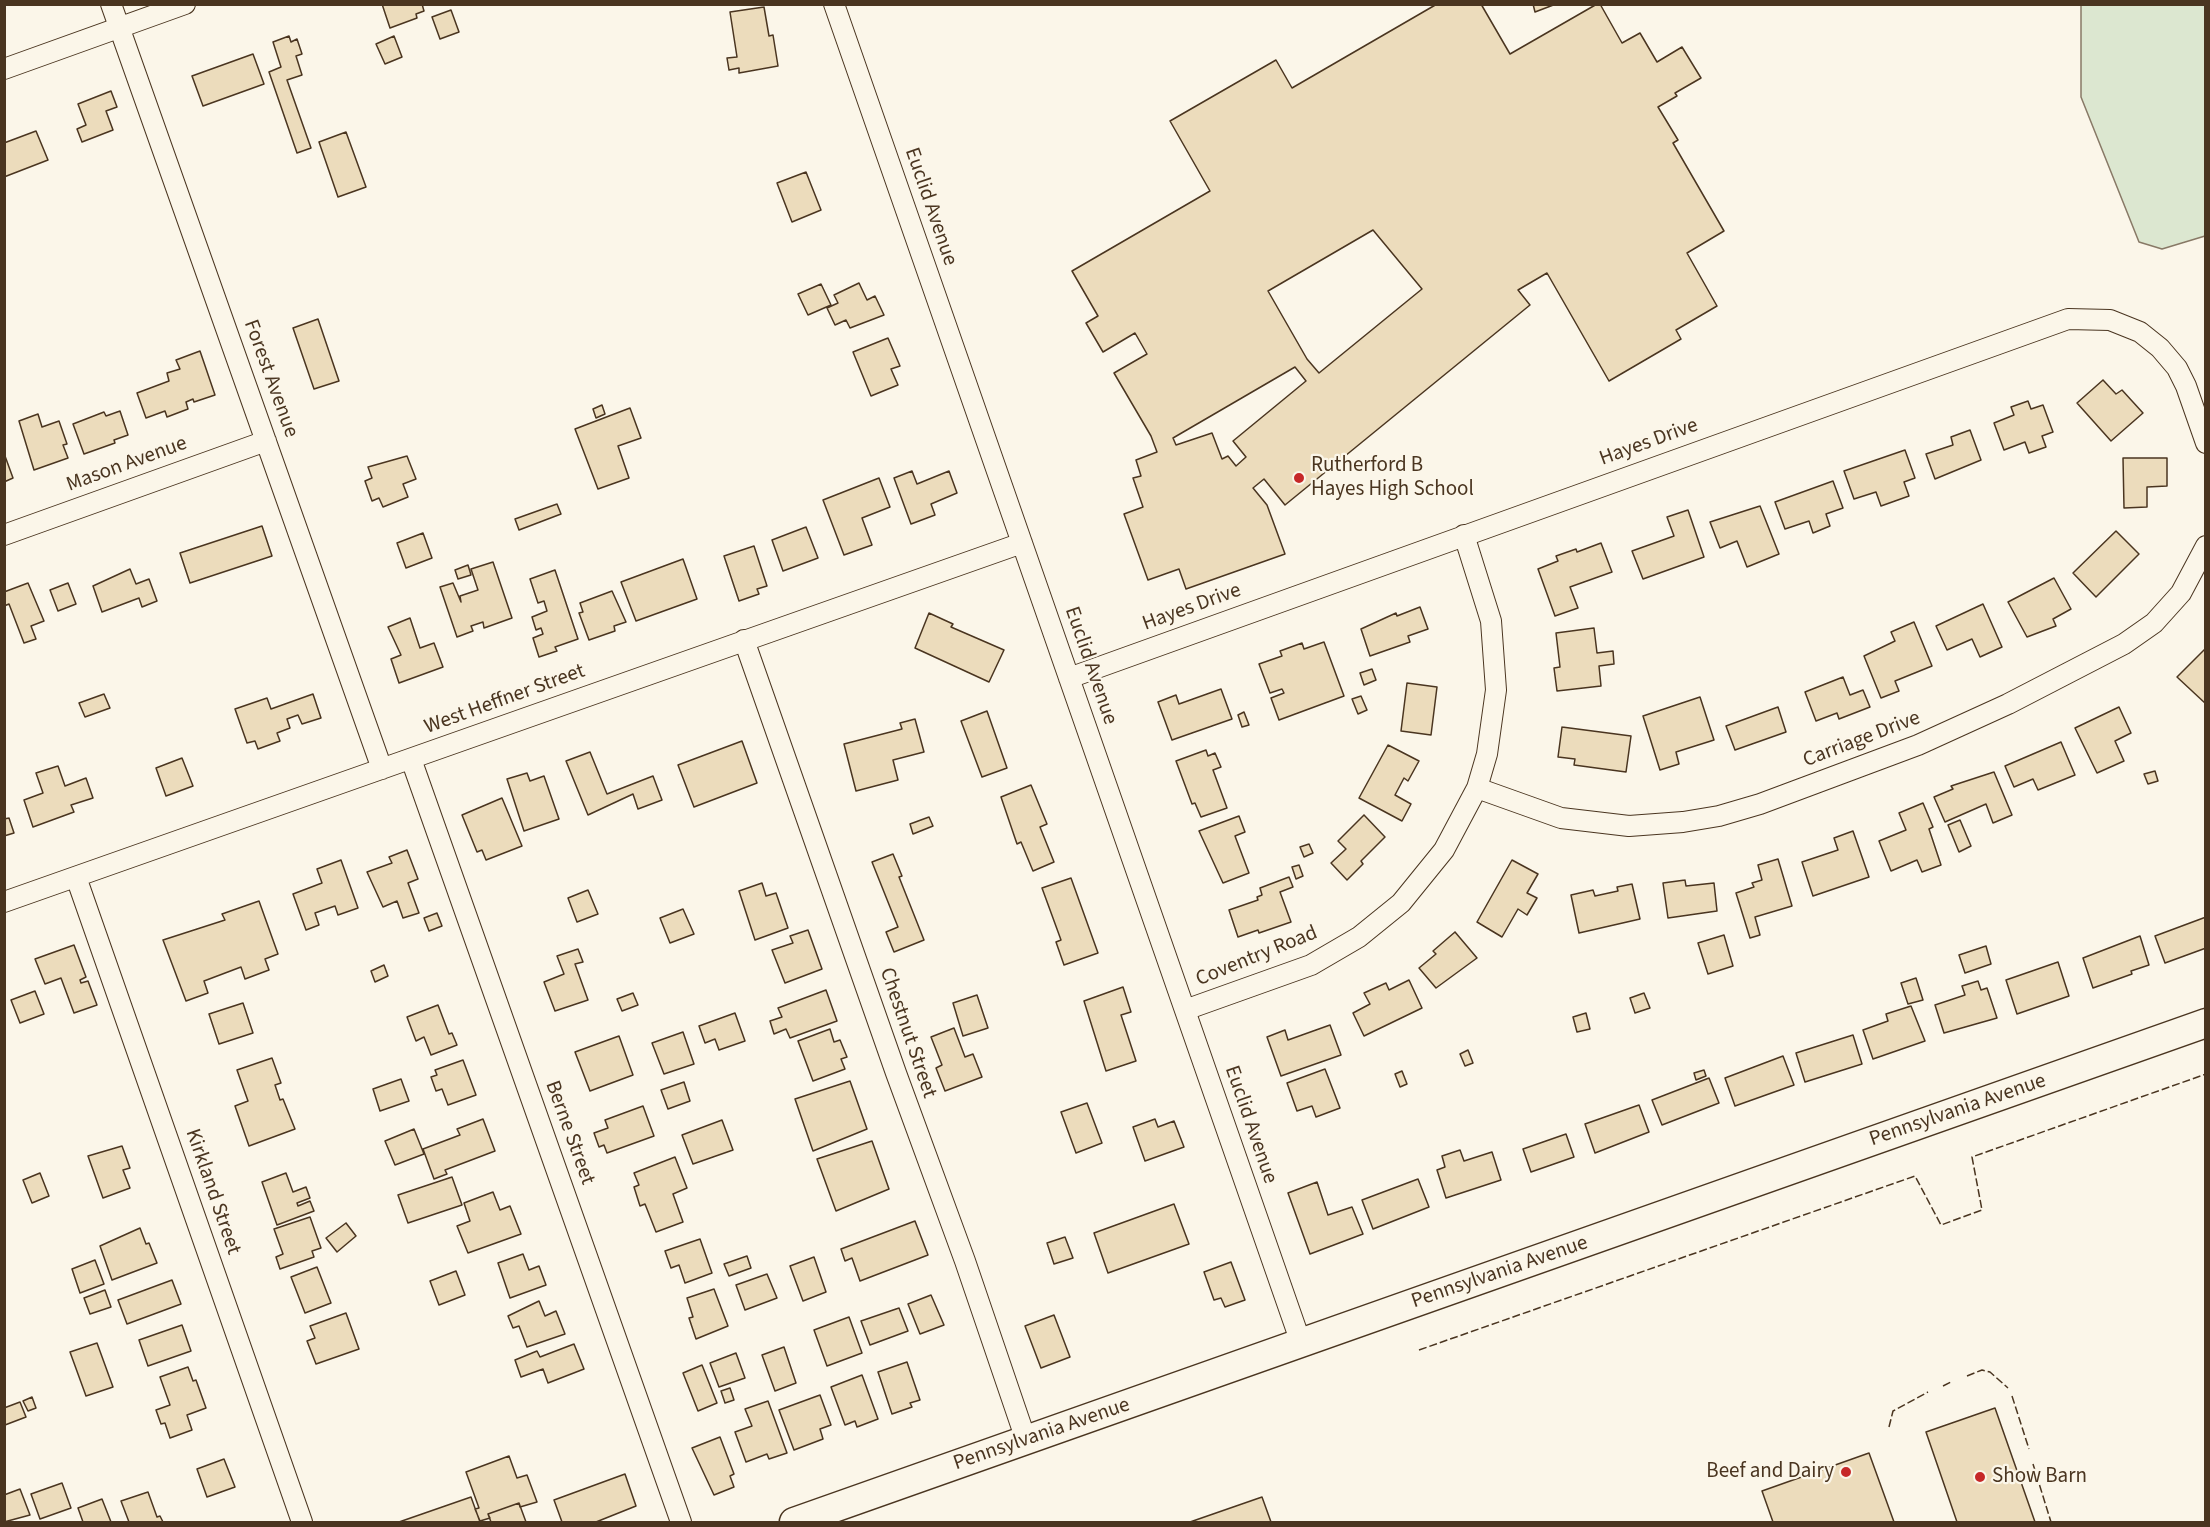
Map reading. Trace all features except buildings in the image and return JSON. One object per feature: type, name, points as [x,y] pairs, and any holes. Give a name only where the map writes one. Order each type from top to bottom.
[{"type":"street","name":"Forest Avenue","points":[[111,4],[382,769]]},
{"type":"street","points":[[4,69],[185,4]]},
{"type":"street","name":"Euclid Avenue","points":[[834,4],[1301,1343]]},
{"type":"street","name":"Hayes Drive","points":[[1069,678],[2068,319],[2110,320],[2140,332],[2160,348],[2177,368],[2186,386],[2203,434]]},
{"type":"street","name":"Mason Avenue","points":[[4,535],[266,441]]},
{"type":"street","name":"Coventry Road","points":[[1185,1010],[1311,965],[1359,937],[1401,903],[1431,869],[1449,841],[1477,788],[1493,724],[1496,690],[1494,644],[1481,584],[1464,535]]},
{"type":"street","name":"West Heffner Street","points":[[4,902],[1022,543]]},
{"type":"street","name":"Carriage Drive","points":[[1477,788],[1561,818],[1612,825],[1683,822],[1719,816],[1760,804],[1918,745],[2008,704],[2124,644],[2154,623],[2181,594],[2205,546]]},
{"type":"street","name":"Chestnut Street","points":[[744,640],[896,1073],[965,1261],[1026,1440]]},
{"type":"street","name":"Berne Street","points":[[411,759],[681,1522]]},
{"type":"street","name":"Kirkland Street","points":[[76,877],[302,1522]]},
{"type":"street","name":"Pennsylvania Avenue","points":[[794,1522],[2205,1023]]},
{"type":"green space","points":[[2081,4],[2205,5],[2205,236],[2162,249],[2139,242],[2081,97]]},
{"type":"fence","points":[[1419,1350],[1915,1176],[1941,1225],[1982,1210],[1972,1157],[2206,1074]]},
{"type":"fence","points":[[1967,1376],[1982,1370],[1990,1372],[2008,1388]]},
{"type":"fence","points":[[1943,1386],[1951,1382]]},
{"type":"fence","points":[[1889,1427],[1893,1411],[1928,1392]]},
{"type":"fence","points":[[2012,1396],[2029,1449]]},
{"type":"fence","points":[[2033,1464],[2051,1522]]},
{"type":"place","name":"Rutherford B Hayes High School","points":[[1299,478]]},
{"type":"place","name":"Beef and Dairy","points":[[1846,1472]]},
{"type":"place","name":"Show Barn","points":[[1980,1477]]}]
